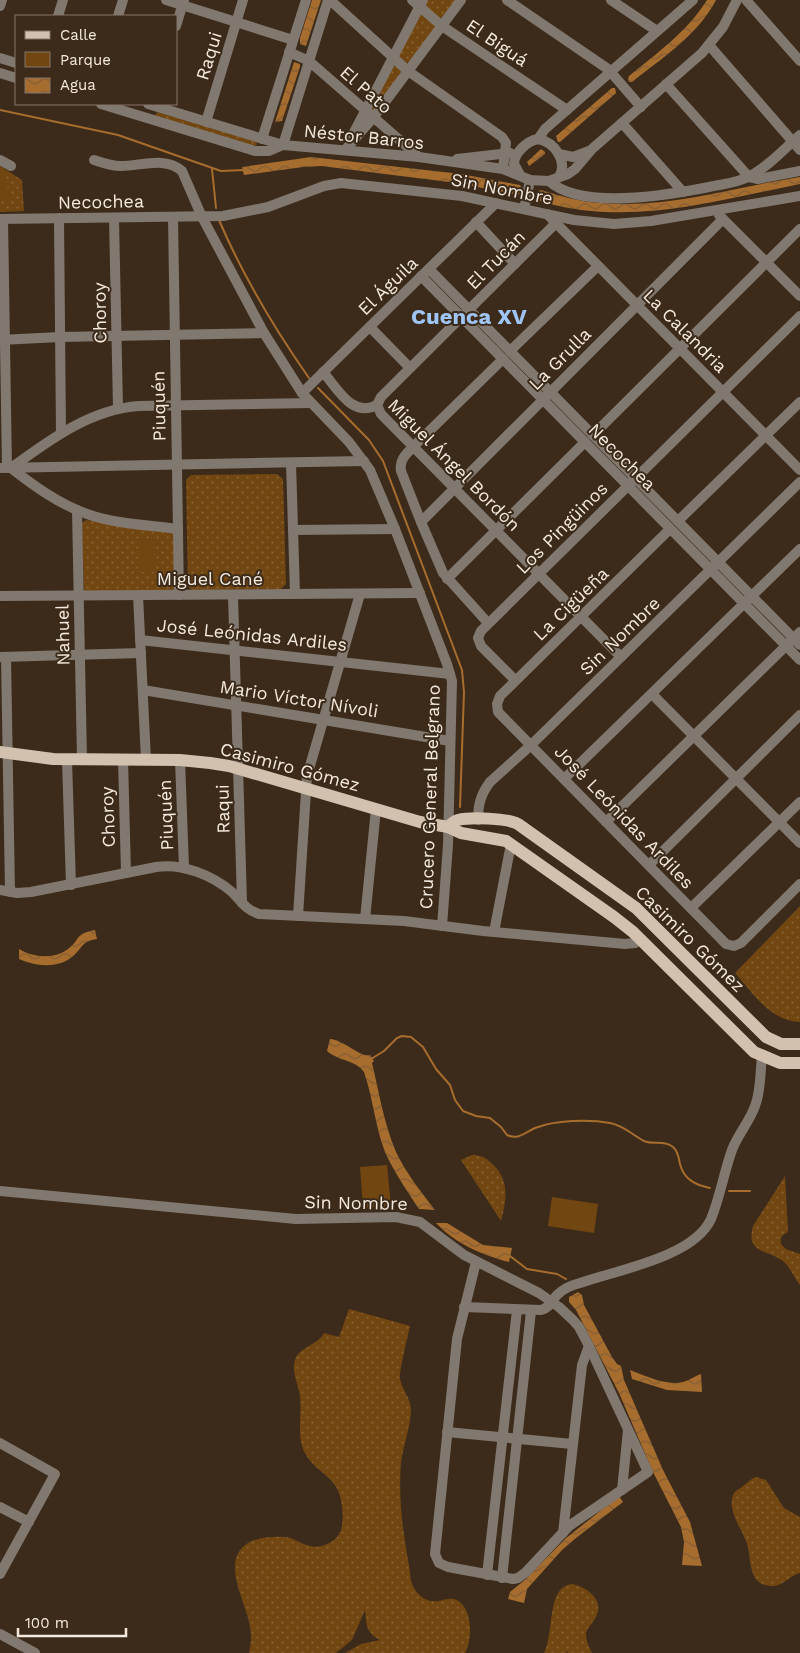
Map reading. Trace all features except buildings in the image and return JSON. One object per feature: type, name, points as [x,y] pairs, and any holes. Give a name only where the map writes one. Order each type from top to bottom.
[{"type":"main road","name":"Casimiro Gómez","points":[[4,753],[67,760],[180,760],[210,762],[427,824],[448,827],[461,833],[499,839],[511,844],[614,916],[640,939],[746,1045],[762,1057],[780,1063],[800,1064]]},
{"type":"main road","name":"Casimiro Gómez","points":[[448,827],[460,820],[509,820],[518,824],[628,901],[766,1037],[781,1044],[800,1044]]},
{"type":"main road","points":[[640,939],[653,924]]},
{"type":"street","points":[[0,6],[2,0]]},
{"type":"street","points":[[58,15],[63,0]]},
{"type":"street","points":[[118,15],[123,0]]},
{"type":"street","points":[[166,0],[183,2],[236,22],[293,40]]},
{"type":"street","name":"Raqui","points":[[206,122],[243,0]]},
{"type":"street","points":[[262,139],[306,0]]},
{"type":"street","points":[[284,145],[329,0],[408,71],[502,137],[506,143],[503,169]]},
{"type":"street","points":[[346,150],[373,118],[461,0]]},
{"type":"street","points":[[507,0],[611,72],[640,106]]},
{"type":"street","points":[[611,0],[657,31]]},
{"type":"street","points":[[559,177],[563,162],[559,154],[548,143],[538,139],[543,131],[693,0]]},
{"type":"street","points":[[559,177],[575,169],[592,149],[709,45],[722,27],[737,0]]},
{"type":"street","points":[[746,0],[800,61]]},
{"type":"street","points":[[178,19],[183,2]]},
{"type":"street","points":[[346,150],[418,2]]},
{"type":"street","name":"El Biguá","points":[[418,2],[442,26],[567,110]]},
{"type":"street","points":[[709,45],[796,138],[800,150]]},
{"type":"street","name":"El Pato","points":[[289,52],[309,61],[419,157]]},
{"type":"street","points":[[0,58],[15,63]]},
{"type":"street","points":[[0,73],[15,78]]},
{"type":"street","points":[[666,84],[749,177],[758,179],[800,171]]},
{"type":"street","name":"Néstor Barros","points":[[104,105],[255,151],[269,151],[284,145]]},
{"type":"street","points":[[148,118],[151,105]]},
{"type":"street","name":"Néstor Barros","points":[[154,105],[284,145],[419,157],[442,162],[503,169],[526,178],[549,181],[559,177]]},
{"type":"street","points":[[622,123],[683,192]]},
{"type":"street","points":[[749,177],[760,170],[796,138]]},
{"type":"street","name":"Néstor Barros","points":[[442,162],[520,151],[531,141],[538,139]]},
{"type":"street","points":[[559,154],[577,156],[592,149]]},
{"type":"street","points":[[520,151],[514,160],[514,164],[517,172],[526,178]]},
{"type":"street","points":[[0,160],[10,166]]},
{"type":"street","name":"Crucero General Belgrano","points":[[94,160],[109,165],[121,166],[169,163],[182,171],[202,217],[264,333],[302,393],[349,442],[364,461],[376,484],[450,674],[452,690],[448,853],[442,926]]},
{"type":"street","name":"Néstor Barros","points":[[549,181],[554,186],[566,191],[610,198],[655,196],[683,192],[736,182],[749,177]]},
{"type":"street","name":"El Tucán","points":[[524,209],[526,178]]},
{"type":"street","name":"Sin Nombre","points":[[202,217],[238,214],[268,207],[333,184],[351,184],[443,194],[586,222],[614,224],[651,221],[800,196]]},
{"type":"street","name":"El Águila","points":[[302,393],[496,203]]},
{"type":"street","points":[[715,211],[800,296]]},
{"type":"street","name":"La Calandria","points":[[546,214],[800,470]]},
{"type":"street","name":"Piuquén","points":[[173,217],[179,595]]},
{"type":"street","name":"Necochea","points":[[2,219],[202,217]]},
{"type":"street","points":[[59,218],[61,433]]},
{"type":"street","name":"Choroy","points":[[114,218],[118,408]]},
{"type":"street","points":[[2,219],[2,340],[6,468]]},
{"type":"street","name":"La Grulla","points":[[420,522],[723,219]]},
{"type":"street","points":[[476,222],[515,264]]},
{"type":"street","name":"El Tucán","points":[[378,405],[381,397],[556,223]]},
{"type":"street","points":[[447,579],[800,229]]},
{"type":"street","points":[[488,623],[447,579],[440,568],[420,522],[400,464],[403,457],[413,447],[598,266]]},
{"type":"street","name":"Necochea","points":[[425,272],[469,309],[506,355]]},
{"type":"street","name":"Necochea","points":[[425,272],[461,317],[506,355],[748,600],[795,640],[800,660]]},
{"type":"street","name":"Los Pingüinos","points":[[515,680],[481,646],[478,638],[481,630],[800,316]]},
{"type":"street","points":[[370,327],[410,368]]},
{"type":"street","points":[[2,340],[264,333]]},
{"type":"street","name":"Miguel Ángel Bordón","points":[[324,372],[354,406],[365,410],[378,405],[381,414],[621,657]]},
{"type":"street","name":"La Cigüeña","points":[[497,704],[500,696],[515,680],[800,402]]},
{"type":"street","points":[[6,468],[61,433],[118,408],[311,403]]},
{"type":"street","points":[[6,468],[364,461]]},
{"type":"street","points":[[291,463],[295,594]]},
{"type":"street","points":[[6,468],[78,510],[105,519],[178,529]]},
{"type":"street","name":"Sin Nombre","points":[[478,820],[478,805],[485,788],[800,482]]},
{"type":"street","name":"Nahuel","points":[[78,510],[82,760]]},
{"type":"street","points":[[293,530],[395,529]]},
{"type":"street","points":[[564,779],[800,548]]},
{"type":"street","points":[[298,916],[306,789],[309,770],[360,594]]},
{"type":"street","name":"Miguel Cané","points":[[0,596],[420,594]]},
{"type":"street","name":"Piuquén","points":[[138,595],[146,760]]},
{"type":"street","name":"Raqui","points":[[234,595],[242,903]]},
{"type":"street","name":"José Leónidas Ardiles","points":[[140,640],[450,674]]},
{"type":"street","points":[[606,822],[795,640]]},
{"type":"street","name":"José Leónidas Ardiles","points":[[3,657],[141,653]]},
{"type":"street","points":[[3,657],[5,891],[31,892],[163,866],[184,868],[220,883],[249,910],[259,914],[404,921],[494,932],[625,944],[635,943],[640,939]]},
{"type":"street","name":"Mario Víctor Nívoli","points":[[143,690],[450,741]]},
{"type":"street","points":[[652,694],[800,843]]},
{"type":"street","name":"José Leónidas Ardiles","points":[[497,704],[500,714],[726,944],[734,946],[741,943],[800,884]]},
{"type":"street","points":[[648,865],[800,715]]},
{"type":"street","points":[[67,760],[71,885]]},
{"type":"street","name":"Choroy","points":[[123,760],[126,873]]},
{"type":"street","name":"Piuquén","points":[[180,760],[184,868]]},
{"type":"street","points":[[691,908],[800,802]]},
{"type":"street","points":[[365,919],[376,809]]},
{"type":"street","points":[[494,932],[511,844]]},
{"type":"street","points":[[464,1307],[531,1311],[545,1309],[564,1289],[664,1256],[685,1246],[701,1234],[711,1219],[736,1142],[755,1106],[762,1057]]},
{"type":"street","name":"Sin Nombre","points":[[0,1191],[318,1220],[396,1217],[412,1219],[427,1225],[476,1262],[532,1289],[552,1302],[579,1327],[648,1472],[622,1490]]},
{"type":"street","points":[[476,1262],[457,1339],[435,1548],[436,1559],[439,1563],[448,1567],[502,1578],[513,1579],[522,1576],[575,1521],[622,1490],[628,1429]]},
{"type":"street","points":[[487,1575],[517,1310]]},
{"type":"street","points":[[502,1578],[531,1311]]},
{"type":"street","points":[[563,1533],[582,1366],[589,1346]]},
{"type":"street","points":[[448,1432],[572,1444]]},
{"type":"street","points":[[0,1443],[55,1474],[0,1572]]},
{"type":"street","points":[[0,1507],[29,1522]]},
{"type":"street","points":[[0,1634],[36,1653]]},
{"type":"green space","points":[[426,0],[456,0],[439,18],[426,7]]},
{"type":"green space","points":[[422,14],[435,25],[435,28],[409,62],[406,63],[399,58],[399,51],[418,15]]},
{"type":"green space","points":[[395,65],[402,72],[373,111],[369,106],[390,67]]},
{"type":"green space","points":[[157,112],[256,141],[257,145],[254,146],[155,116]]},
{"type":"green space","points":[[0,166],[22,180],[24,211],[0,212]]},
{"type":"green space","points":[[4,171],[10,199],[0,201],[0,172]]},
{"type":"green space","points":[[277,474],[283,479],[286,584],[281,589],[192,590],[188,586],[186,480],[191,475]]},
{"type":"green space","points":[[86,520],[173,533],[176,590],[84,592],[82,523]]},
{"type":"green space","points":[[154,539],[154,572],[138,572],[138,540]]},
{"type":"green space","points":[[800,906],[800,1022],[780,1017],[763,1005],[735,973]]},
{"type":"green space","points":[[472,1155],[486,1159],[501,1175],[505,1189],[505,1205],[501,1221],[461,1160]]},
{"type":"green space","points":[[387,1165],[391,1206],[363,1208],[360,1167]]},
{"type":"green space","points":[[785,1176],[788,1232],[782,1236],[781,1244],[786,1249],[800,1254],[800,1285],[784,1262],[755,1247],[751,1235],[753,1226]]},
{"type":"green space","points":[[552,1197],[598,1204],[594,1233],[548,1226]]},
{"type":"green space","points":[[349,1309],[410,1326],[400,1375],[401,1383],[410,1402],[411,1411],[401,1463],[400,1489],[403,1527],[411,1579],[415,1590],[421,1597],[429,1601],[454,1599],[465,1608],[470,1623],[470,1631],[468,1647],[465,1653],[345,1653],[361,1644],[380,1640],[369,1631],[365,1610],[352,1640],[336,1653],[249,1653],[251,1630],[235,1571],[236,1560],[240,1551],[252,1541],[271,1537],[288,1538],[314,1547],[324,1545],[336,1538],[341,1530],[342,1510],[340,1496],[331,1481],[307,1457],[301,1443],[300,1397],[294,1365],[300,1352],[318,1340],[324,1333],[339,1337]]},
{"type":"green space","points":[[756,1477],[766,1480],[784,1508],[800,1517],[800,1573],[776,1586],[765,1585],[755,1578],[748,1547],[733,1511],[732,1499],[734,1493]]},
{"type":"green space","points":[[572,1584],[589,1591],[598,1605],[596,1617],[586,1634],[592,1653],[568,1653],[567,1651],[566,1653],[544,1653],[552,1612],[558,1593],[564,1587]]},
{"type":"water","points":[[312,0],[321,0],[306,46],[300,44],[300,38]]},
{"type":"water","points":[[707,0],[716,0],[708,13],[689,35],[655,64],[632,82],[629,82],[629,76],[681,32]]},
{"type":"water","points":[[294,62],[300,64],[300,67],[282,121],[275,122]]},
{"type":"water","points":[[612,88],[615,88],[616,93],[558,142],[556,136]]},
{"type":"water","points":[[541,149],[545,154],[529,166],[527,162]]},
{"type":"water","points":[[311,157],[461,174],[520,185],[522,189],[518,195],[457,183],[321,166],[244,175],[242,167]]},
{"type":"water","points":[[800,177],[800,184],[704,204],[640,212],[607,212],[575,209],[538,200],[537,192],[541,190],[593,202],[651,203],[701,196]]},
{"type":"water","points":[[95,930],[97,939],[85,943],[66,961],[53,965],[39,965],[19,959],[19,949],[30,954],[56,955],[68,949],[84,933]]},
{"type":"water","points":[[330,1039],[341,1042],[362,1054],[370,1055],[374,1061],[372,1063],[382,1108],[396,1152],[409,1175],[435,1210],[419,1209],[401,1181],[385,1152],[364,1072],[356,1065],[327,1051]]},
{"type":"water","points":[[436,1223],[447,1223],[483,1245],[512,1248],[509,1262],[470,1248],[452,1237]]},
{"type":"water","points":[[578,1292],[582,1295],[584,1305],[612,1357],[621,1366],[624,1380],[663,1470],[690,1522],[702,1566],[682,1565],[684,1542],[681,1527],[653,1472],[619,1393],[576,1310],[569,1302],[569,1297]]},
{"type":"water","points":[[630,1370],[670,1383],[683,1382],[701,1374],[702,1392],[667,1390],[632,1379]]},
{"type":"water","points":[[619,1496],[623,1502],[562,1550],[527,1589],[524,1603],[508,1599],[510,1592],[526,1579],[565,1539]]},
{"type":"waterway","points":[[0,110],[118,135],[221,171],[244,170]]},
{"type":"waterway","points":[[212,169],[216,208]]},
{"type":"waterway","points":[[219,220],[238,261],[260,301],[309,378]]},
{"type":"waterway","points":[[318,388],[369,440],[383,461],[462,670],[464,692],[460,807]]},
{"type":"waterway","points":[[371,1059],[384,1051],[397,1038],[402,1036],[411,1037],[423,1047],[436,1069],[450,1085],[455,1100],[463,1111],[476,1116],[490,1118],[507,1135],[515,1137],[543,1125],[562,1122],[582,1121],[615,1124],[644,1141],[663,1143],[673,1147],[676,1150],[684,1174],[691,1181],[710,1188]]},
{"type":"waterway","points":[[729,1191],[750,1191]]},
{"type":"waterway","points":[[510,1256],[527,1269],[557,1274],[566,1279]]},
{"type":"district","name":"Cuenca XV","points":[[469,316]]}]
